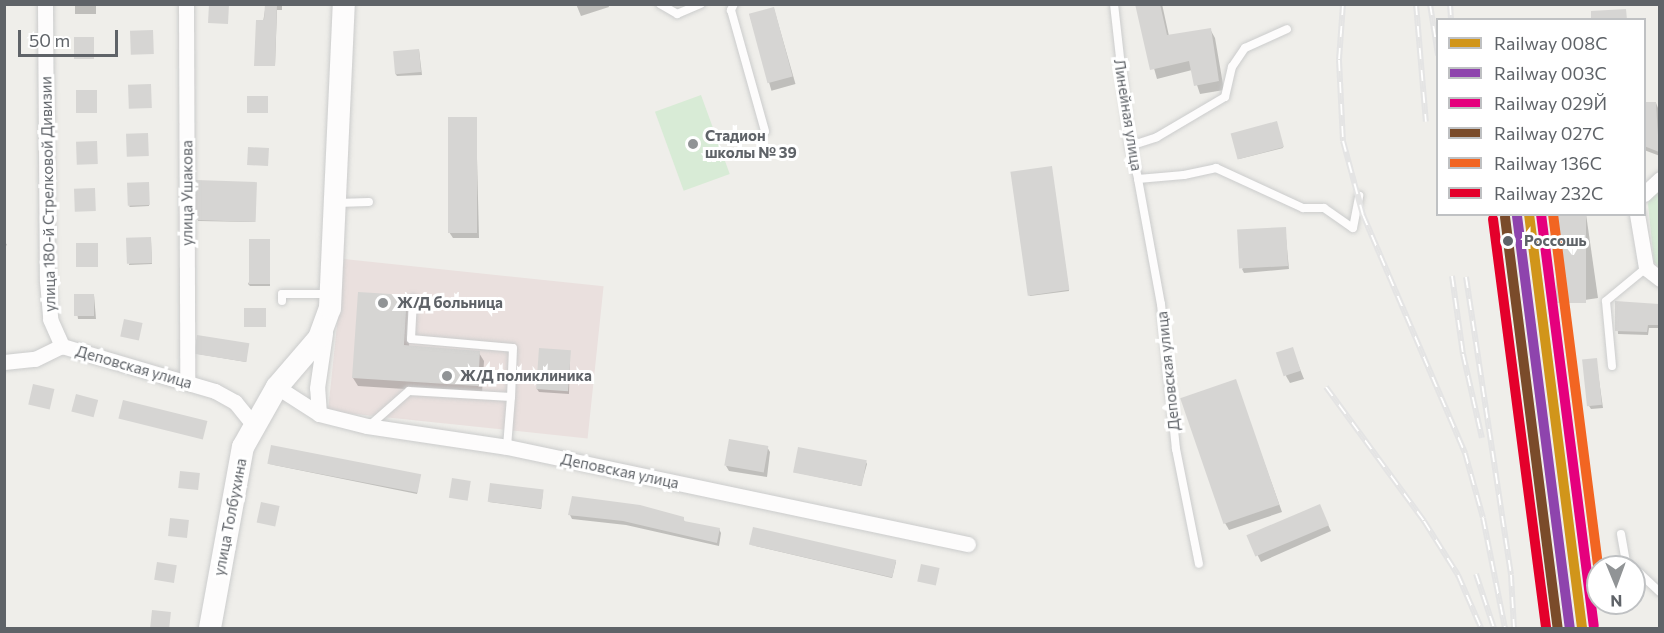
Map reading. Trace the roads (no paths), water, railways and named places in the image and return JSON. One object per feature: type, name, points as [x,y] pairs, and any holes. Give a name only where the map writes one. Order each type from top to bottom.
[{"type":"street","name":"улица 180-й Стрелковой Дивизии","points":[[45,4],[47,281],[50,319],[62,346]]},
{"type":"street","name":"улица Ушакова","points":[[186,4],[187,382]]},
{"type":"street","name":"улица Толбухина","points":[[319,414],[317,388],[332,294],[344,4]]},
{"type":"street","points":[[1646,192],[1659,179]]},
{"type":"street","points":[[1637,216],[1646,268],[1659,279]]},
{"type":"street","name":"улица Толбухина","points":[[210,628],[235,482],[253,424],[277,387],[319,338],[326,322]]},
{"type":"street","name":"Деповская улица","points":[[4,362],[35,359],[62,346],[187,382],[235,402],[253,424]]},
{"type":"street","name":"Деповская улица","points":[[277,387],[319,414],[367,426],[507,447],[968,544]]},
{"type":"lane","points":[[660,4],[677,14],[701,4]]},
{"type":"lane","points":[[734,4],[731,10],[765,131]]},
{"type":"lane","name":"Линейная улица","points":[[1114,4],[1130,146],[1138,179],[1184,175],[1216,168],[1243,177],[1303,208],[1324,208],[1353,228],[1359,196]]},
{"type":"lane","points":[[1130,146],[1157,137],[1225,98],[1233,67],[1245,48],[1287,29]]},
{"type":"lane","name":"Деповская улица","points":[[1138,179],[1161,304],[1176,449],[1199,564]]},
{"type":"lane","points":[[336,203],[369,202]]},
{"type":"lane","points":[[1612,366],[1606,301],[1646,268]]},
{"type":"lane","points":[[282,301],[282,294],[332,294]]},
{"type":"lane","points":[[413,299],[411,339],[513,348],[507,447]]},
{"type":"lane","points":[[367,426],[409,391],[511,397]]},
{"type":"lane","points":[[1621,534],[1625,555]]},
{"type":"lane","points":[[1646,580],[1659,592]]},
{"type":"railway","points":[[1343,4],[1339,60],[1343,141],[1363,215],[1465,453],[1483,518],[1505,628]]},
{"type":"railway","points":[[1416,4],[1426,122]]},
{"type":"railway","points":[[1430,4],[1436,42]]},
{"type":"railway","points":[[1450,4],[1451,18]]},
{"type":"railway","points":[[1452,276],[1463,354],[1482,438]]},
{"type":"railway","points":[[1466,277],[1511,575],[1514,628]]},
{"type":"railway","points":[[1326,387],[1424,521],[1458,575],[1481,628]]},
{"type":"railway","points":[[1476,574],[1494,628]]},
{"type":"rail line","name":"003С","points":[[1517,216],[1570,628]]},
{"type":"rail line","name":"008С","points":[[1529,216],[1582,628]]},
{"type":"rail line","name":"029Й","points":[[1541,216],[1594,626]]},
{"type":"rail line","name":"136С","points":[[1553,216],[1596,555]]},
{"type":"rail line","name":"027С","points":[[1505,217],[1558,628]]},
{"type":"rail line","name":"232C","points":[[1493,219],[1546,628]]},
{"type":"place","name":"Стадион школы № 39","points":[[693,144]]},
{"type":"place","name":"Россошь","points":[[1508,241]]},
{"type":"place","name":"Ж/Д больница","points":[[383,303]]},
{"type":"place","name":"Ж/Д поликлиника","points":[[447,376]]}]
